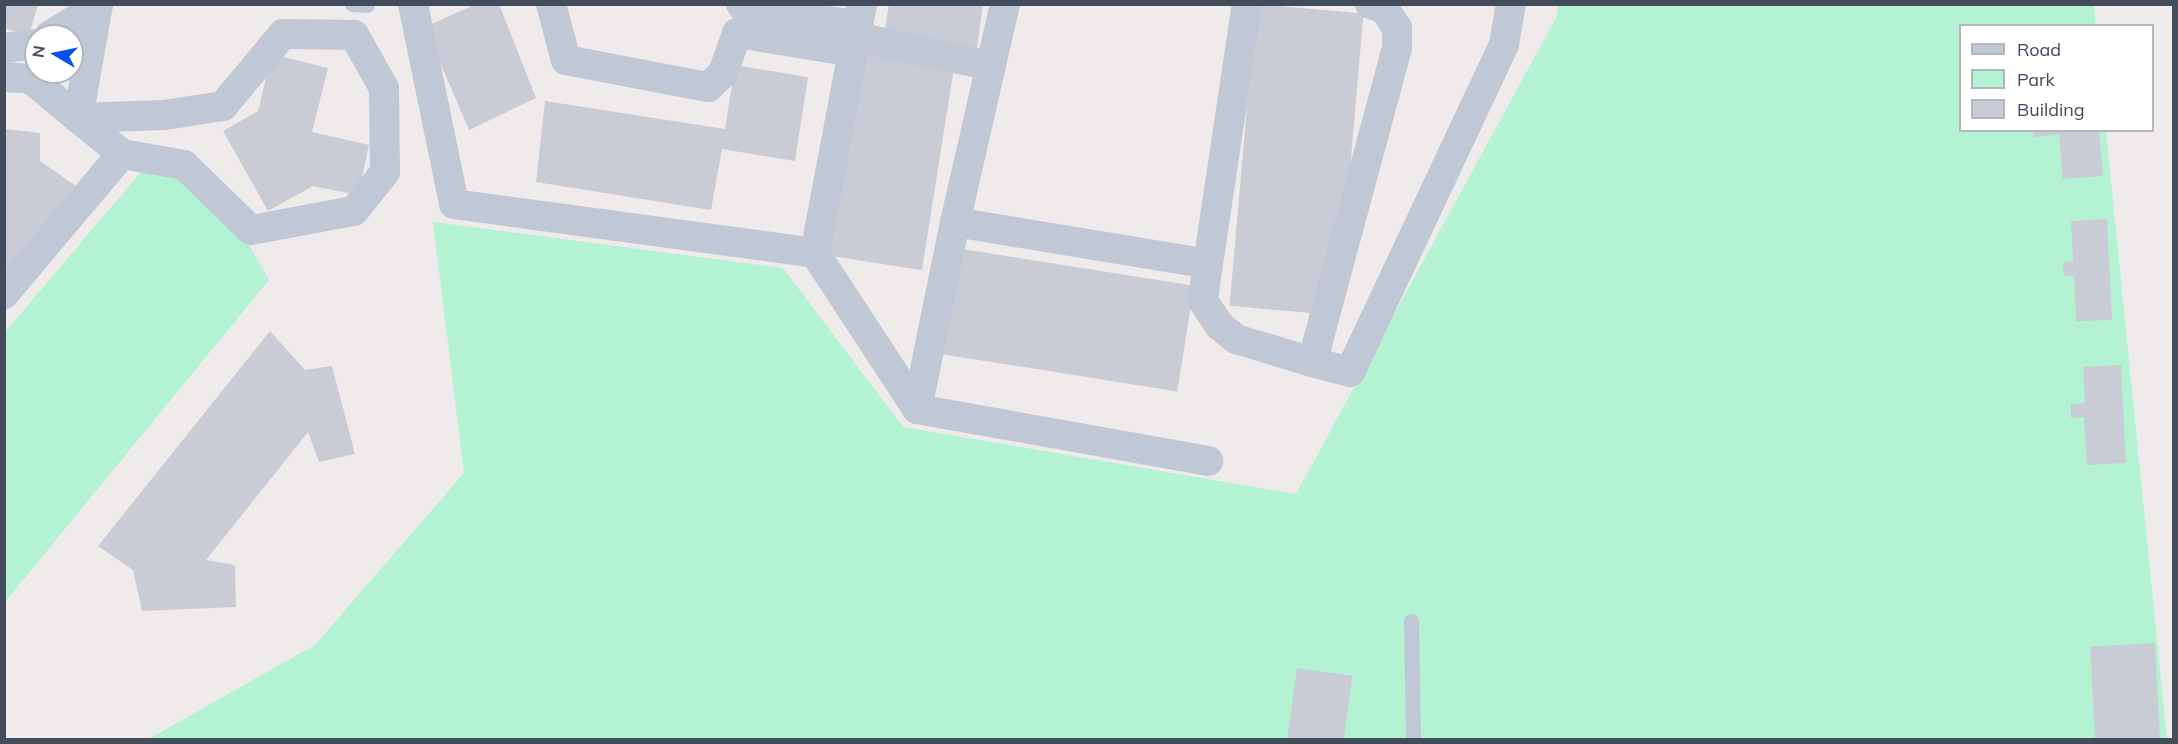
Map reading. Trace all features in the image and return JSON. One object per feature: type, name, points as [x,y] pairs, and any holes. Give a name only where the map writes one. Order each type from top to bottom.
[{"type":"street","points":[[413,4],[454,204],[815,253]]},
{"type":"street","points":[[550,4],[566,60],[708,87],[723,73],[737,33],[857,30]]},
{"type":"street","points":[[741,4],[746,11],[857,30],[991,66]]},
{"type":"street","points":[[917,409],[955,222],[1005,4]]},
{"type":"street","points":[[1247,4],[1203,301],[1220,326],[1236,339],[1350,372],[1504,44],[1511,4]]},
{"type":"street","points":[[1311,362],[1397,48],[1397,28],[1384,8],[1370,4]]},
{"type":"street","points":[[68,24],[98,5]]},
{"type":"street","points":[[78,118],[98,5]]},
{"type":"street","points":[[857,30],[815,253],[917,409],[1208,461]]},
{"type":"street","points":[[4,77],[31,79],[78,118],[122,154],[184,165],[251,230],[354,211],[385,172],[384,88],[354,35],[283,34],[223,106],[164,115],[78,118]]},
{"type":"street","points":[[4,48],[24,46]]},
{"type":"street","points":[[4,294],[122,154]]},
{"type":"street","points":[[955,222],[1208,264]]},
{"type":"lane","points":[[1411,621],[1413,740]]},
{"type":"green space","points":[[1558,5],[2094,5],[2096,24],[1959,24],[1959,132],[2106,132],[2167,739],[147,740],[315,645],[464,473],[433,222],[783,268],[903,427],[1296,494],[1557,16]]},
{"type":"green space","points":[[141,172],[208,172],[269,280],[5,602],[5,332]]},
{"type":"building","points":[[4,4],[38,4],[32,24],[24,24],[24,34],[4,28]]},
{"type":"building","points":[[476,4],[499,4],[536,98],[469,130],[425,27]]},
{"type":"building","points":[[889,4],[983,4],[977,48],[884,34]]},
{"type":"building","points":[[1256,4],[1364,13],[1337,315],[1230,306]]},
{"type":"building","points":[[272,54],[328,68],[312,132],[369,145],[358,195],[313,186],[268,211],[223,131],[258,111]]},
{"type":"building","points":[[861,54],[954,69],[922,270],[829,255]]},
{"type":"building","points":[[735,65],[808,77],[795,161],[722,149],[711,210],[536,182],[545,101],[725,129]]},
{"type":"building","points":[[4,129],[40,133],[40,161],[83,191],[4,274]]},
{"type":"building","points":[[2033,132],[2099,132],[2103,176],[2063,179],[2059,134],[2034,137]]},
{"type":"building","points":[[2107,219],[2112,320],[2076,321],[2074,275],[2064,276],[2063,262],[2073,261],[2071,221]]},
{"type":"building","points":[[956,248],[1194,286],[1177,391],[939,354]]},
{"type":"building","points":[[270,331],[305,370],[332,366],[355,454],[319,462],[308,432],[206,560],[235,565],[236,607],[142,611],[133,570],[98,546]]},
{"type":"building","points":[[2121,365],[2126,463],[2087,465],[2084,417],[2071,418],[2071,404],[2085,403],[2083,367]]},
{"type":"building","points":[[2155,643],[2160,740],[2095,740],[2090,646]]},
{"type":"building","points":[[1297,668],[1352,676],[1343,740],[1287,740]]}]
